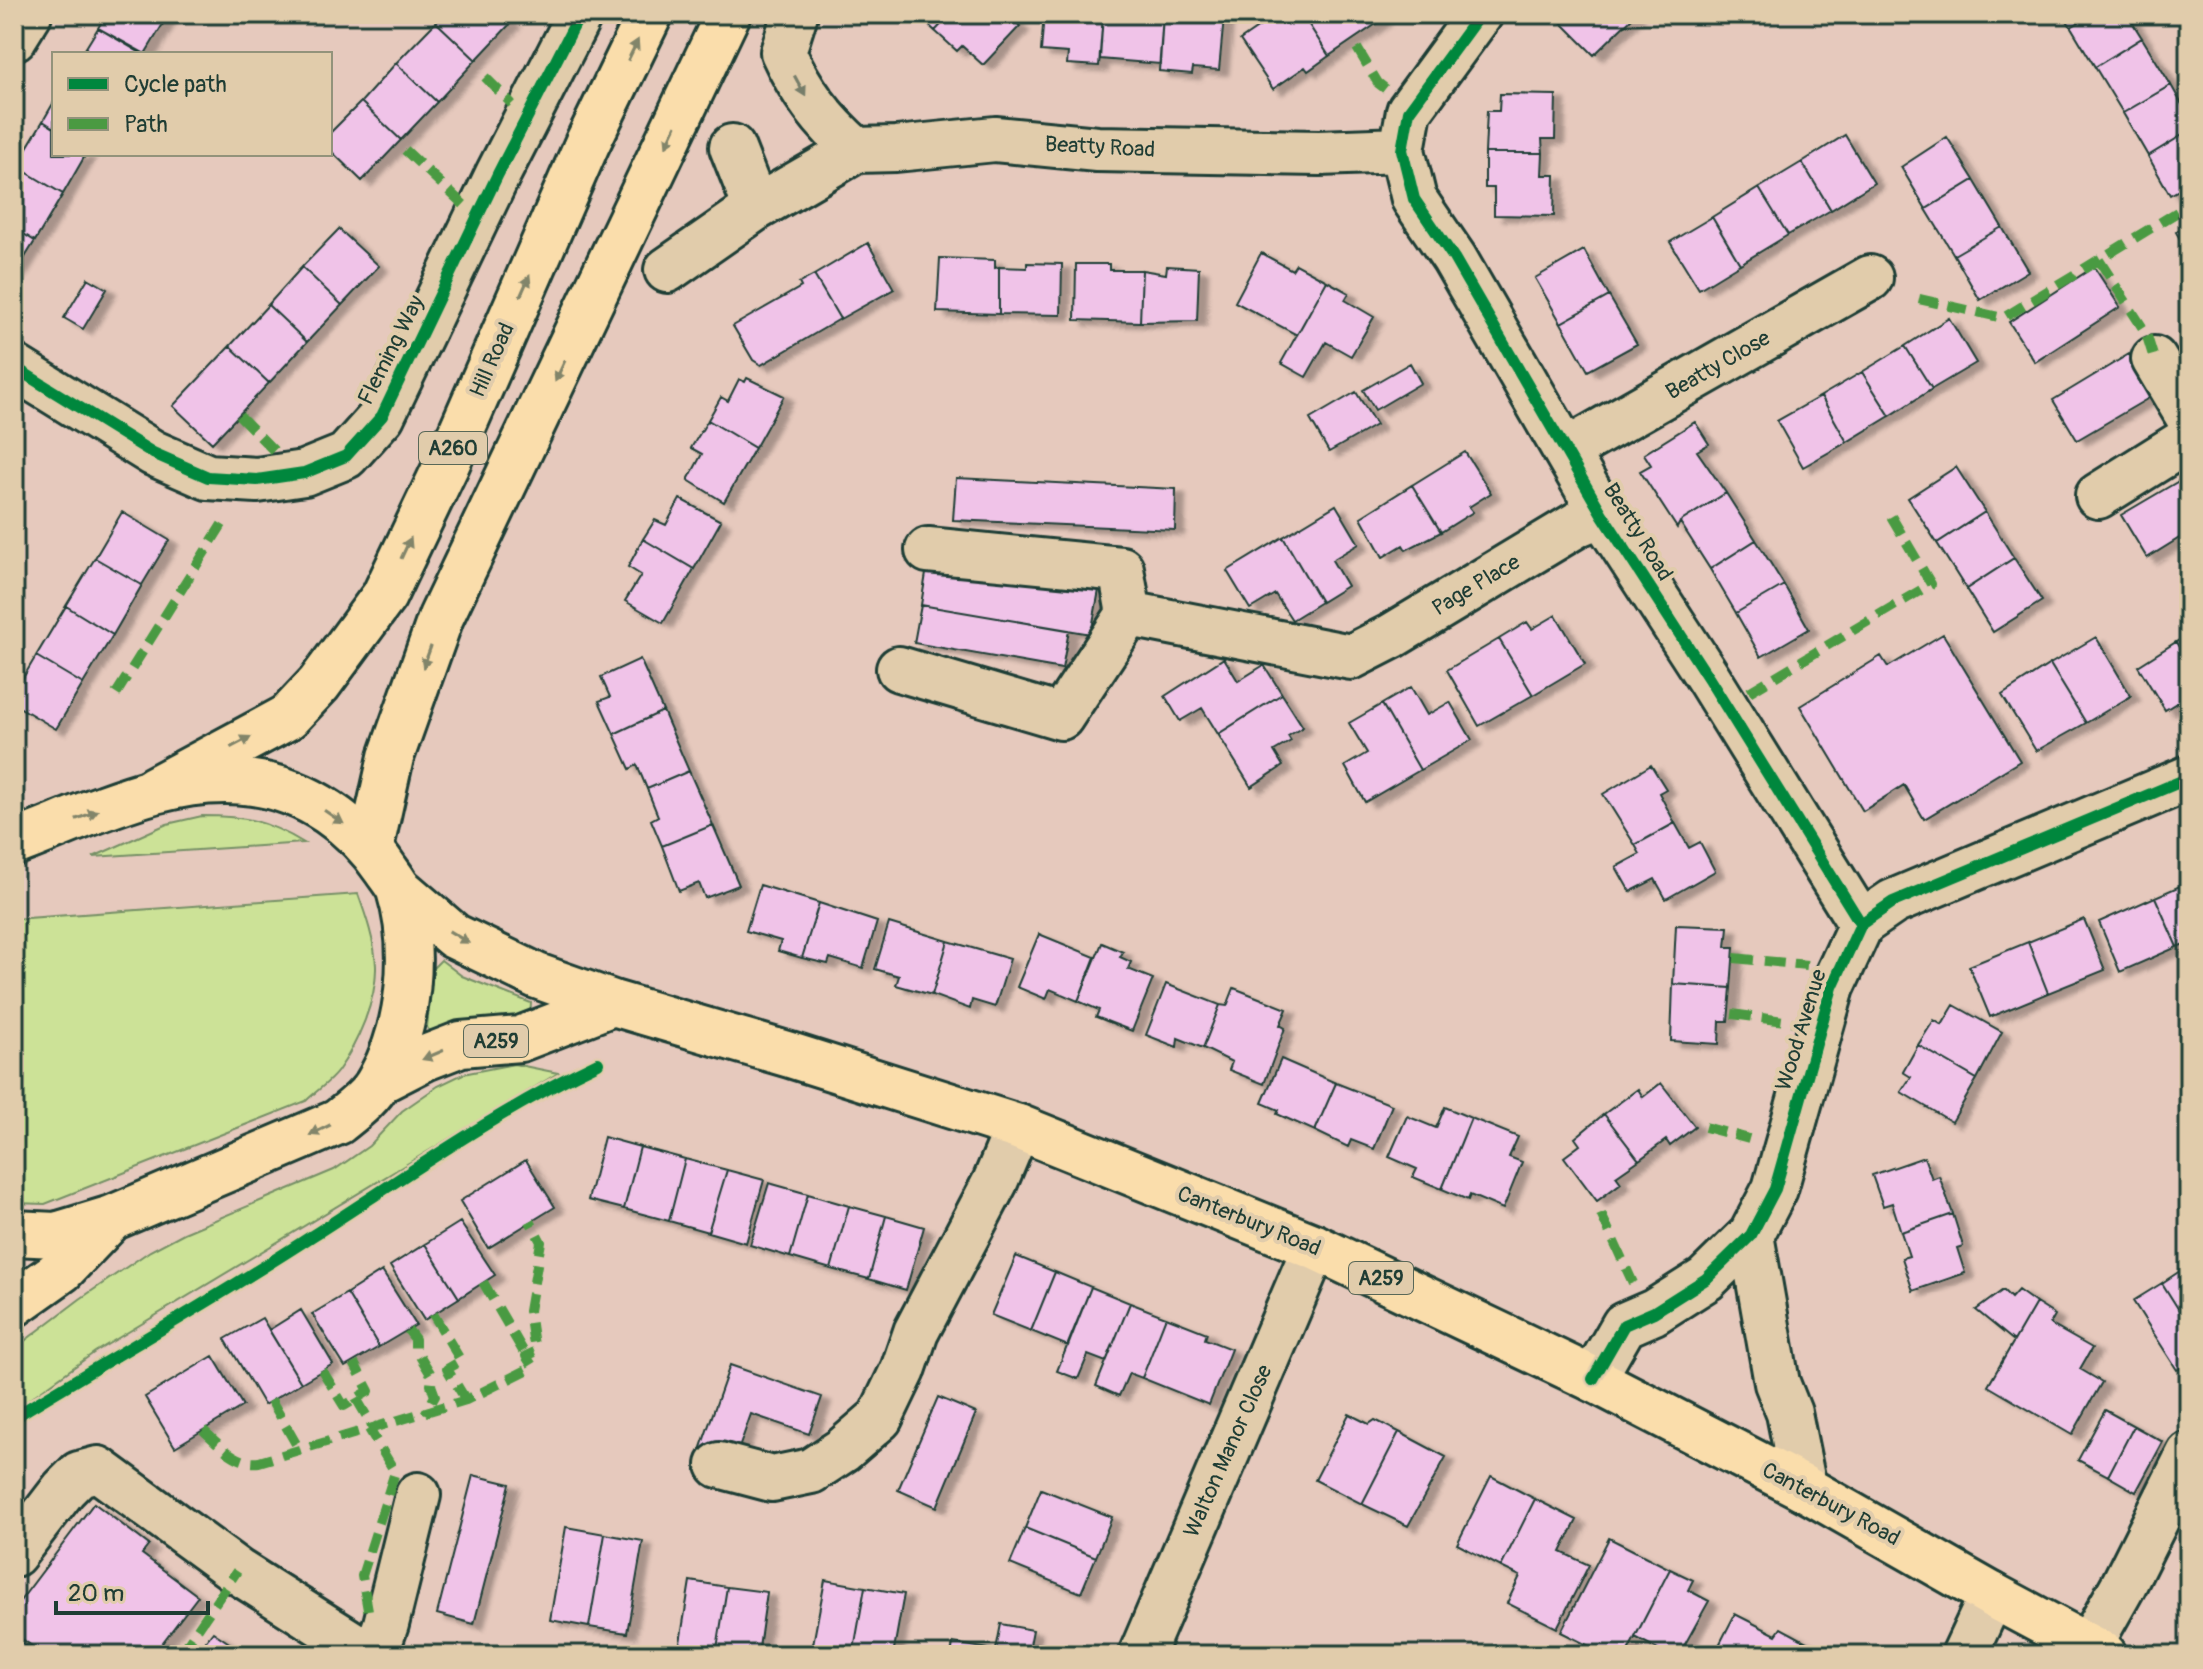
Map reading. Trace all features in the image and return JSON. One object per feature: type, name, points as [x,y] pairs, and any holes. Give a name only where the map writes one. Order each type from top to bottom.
[{"type":"main road","name":"Hill Road","points":[[148,792],[288,717],[319,684],[384,596],[447,464],[587,144],[650,14]]},
{"type":"main road","name":"A260","points":[[371,847],[391,757],[441,617],[728,14]]},
{"type":"main road","points":[[14,843],[148,792],[206,782],[253,783],[295,794],[338,818],[371,847],[398,888],[408,945],[407,993],[401,1030],[380,1081],[338,1122],[112,1218],[56,1235],[14,1233]]},
{"type":"main road","name":"Canterbury Road","points":[[398,888],[454,936],[537,976],[613,1003],[1018,1127],[1315,1247],[1593,1379],[1804,1488],[2096,1651]]},
{"type":"main road","name":"A259","points":[[380,1081],[461,1044],[520,1039],[613,1003]]},
{"type":"main road","points":[[14,1304],[62,1270],[112,1218]]},
{"type":"street","points":[[14,38],[29,14]]},
{"type":"street","name":"Fleming Way","points":[[14,367],[153,453],[208,477],[257,480],[304,473],[346,456],[382,416],[498,174],[580,14]]},
{"type":"street","points":[[667,270],[756,208],[856,150],[829,126],[806,97],[783,52],[795,14]]},
{"type":"street","points":[[1402,150],[1409,111],[1480,14]]},
{"type":"street","name":"Beatty Road","points":[[856,150],[995,139],[1111,149],[1319,153],[1402,150],[1414,199],[1454,258],[1602,514],[1861,924]]},
{"type":"street","points":[[732,147],[756,208]]},
{"type":"street","name":"Beatty Close","points":[[1566,451],[1870,278]]},
{"type":"street","points":[[2154,359],[2189,418]]},
{"type":"street","points":[[2098,496],[2189,439]]},
{"type":"street","name":"Page Place","points":[[1129,614],[1351,657],[1392,636],[1578,524],[1602,514]]},
{"type":"street","points":[[899,669],[1061,717],[1129,614],[1121,569],[928,550]]},
{"type":"street","points":[[1861,924],[1893,902],[2189,778]]},
{"type":"street","name":"Wood Avenue","points":[[1593,1379],[1624,1325],[1654,1312],[1706,1279],[1751,1235],[1775,1189],[1832,987],[1861,924]]},
{"type":"street","points":[[719,1465],[772,1479],[811,1471],[843,1450],[880,1418],[903,1370],[916,1332],[995,1182],[1018,1127]]},
{"type":"street","points":[[1751,1235],[1777,1383],[1789,1413],[1804,1488]]},
{"type":"street","name":"Walton Manor Close","points":[[1141,1655],[1315,1247]]},
{"type":"street","points":[[2096,1651],[2124,1584],[2189,1454]]},
{"type":"street","points":[[14,1554],[64,1489],[79,1474],[98,1469],[237,1571],[372,1655],[386,1624],[418,1495]]},
{"type":"street","points":[[1964,1655],[1992,1595]]},
{"type":"green space","points":[[202,816],[255,821],[304,843],[93,857],[167,824]]},
{"type":"green space","points":[[358,894],[374,948],[373,993],[359,1035],[338,1071],[327,1083],[306,1101],[45,1204],[14,1203],[14,919]]},
{"type":"green space","points":[[441,960],[462,976],[531,1003],[530,1018],[479,1021],[429,1031],[433,968]]},
{"type":"green space","points":[[514,1064],[558,1073],[95,1352],[14,1413],[14,1349],[80,1299],[150,1251],[184,1233],[334,1170],[369,1146],[402,1111],[438,1086],[463,1074]]},
{"type":"building","points":[[106,14],[169,14],[146,52],[98,28]]},
{"type":"building","points":[[444,14],[502,14],[511,23],[476,60],[436,22]]},
{"type":"building","points":[[917,14],[951,14],[935,31]]},
{"type":"building","points":[[951,14],[1007,14],[1020,26],[983,65],[962,46],[957,51],[935,31]]},
{"type":"building","points":[[1044,14],[1103,14],[1099,66],[1067,64],[1068,53],[1041,51]]},
{"type":"building","points":[[1103,14],[1163,14],[1160,64],[1100,59]]},
{"type":"building","points":[[1163,14],[1224,17],[1219,70],[1193,68],[1192,74],[1159,71]]},
{"type":"building","points":[[1278,14],[1283,22],[1295,14],[1302,14],[1329,56],[1308,71],[1305,67],[1273,89],[1240,40]]},
{"type":"building","points":[[1302,14],[1378,14],[1382,20],[1329,56]]},
{"type":"building","points":[[1569,14],[1636,14],[1594,55],[1561,22]]},
{"type":"building","points":[[2063,14],[2093,14],[2071,27]]},
{"type":"building","points":[[2093,14],[2127,14],[2142,38],[2095,67],[2071,27]]},
{"type":"building","points":[[436,22],[476,60],[437,102],[396,63]]},
{"type":"building","points":[[98,28],[139,52],[83,52]]},
{"type":"building","points":[[2142,38],[2171,85],[2123,113],[2095,67]]},
{"type":"building","points":[[396,63],[437,102],[401,140],[361,102]]},
{"type":"building","points":[[2171,85],[2189,117],[2189,131],[2148,156],[2123,113]]},
{"type":"building","points":[[1500,94],[1556,95],[1555,139],[1542,139],[1543,153],[1485,153],[1487,111],[1499,111]]},
{"type":"building","points":[[361,102],[401,140],[362,181],[332,152],[332,131]]},
{"type":"building","points":[[52,105],[52,127],[43,121]]},
{"type":"building","points":[[43,121],[52,127],[52,156],[85,156],[63,194],[16,166]]},
{"type":"building","points":[[2189,131],[2189,184],[2170,195],[2148,156]]},
{"type":"building","points":[[1845,135],[1874,183],[1831,210],[1802,162]]},
{"type":"building","points":[[1947,137],[1974,180],[1926,209],[1901,167]]},
{"type":"building","points":[[1485,153],[1543,153],[1542,175],[1555,175],[1554,216],[1494,215],[1494,188],[1485,188]]},
{"type":"building","points":[[1802,162],[1831,210],[1788,235],[1759,188]]},
{"type":"building","points":[[16,166],[63,194],[35,241],[14,228]]},
{"type":"building","points":[[1974,180],[2002,227],[1954,255],[1926,209]]},
{"type":"building","points":[[1759,188],[1788,235],[1740,264],[1712,217]]},
{"type":"building","points":[[1712,217],[1740,264],[1699,289],[1670,242]]},
{"type":"building","points":[[2189,224],[2189,254],[2176,232]]},
{"type":"building","points":[[2002,227],[2028,271],[1980,300],[1954,255]]},
{"type":"building","points":[[14,228],[35,241],[14,275]]},
{"type":"building","points":[[339,229],[379,266],[342,305],[302,267]]},
{"type":"building","points":[[868,243],[894,289],[840,319],[814,275]]},
{"type":"building","points":[[1584,250],[1609,296],[1561,323],[1535,278]]},
{"type":"building","points":[[1261,253],[1292,270],[1296,264],[1327,281],[1297,335],[1235,302]]},
{"type":"building","points":[[940,258],[995,260],[995,268],[999,267],[999,314],[937,312]]},
{"type":"building","points":[[1027,263],[1062,264],[1061,315],[999,314],[999,267],[1027,268]]},
{"type":"building","points":[[1076,264],[1109,264],[1109,270],[1142,270],[1140,322],[1075,320]]},
{"type":"building","points":[[1167,266],[1199,268],[1197,321],[1140,322],[1142,270],[1166,274]]},
{"type":"building","points":[[302,267],[342,305],[307,342],[268,305]]},
{"type":"building","points":[[2094,267],[2120,307],[2035,362],[2009,322]]},
{"type":"building","points":[[814,275],[840,319],[761,365],[753,360],[733,326],[801,287],[799,283]]},
{"type":"building","points":[[88,278],[107,289],[83,329],[64,318]]},
{"type":"building","points":[[1327,281],[1349,293],[1345,300],[1374,317],[1351,356],[1326,342],[1306,377],[1281,363]]},
{"type":"building","points":[[1609,296],[1637,344],[1588,371],[1561,323]]},
{"type":"building","points":[[268,305],[307,342],[269,383],[230,346]]},
{"type":"building","points":[[1949,318],[1976,363],[1932,389],[1905,346]]},
{"type":"building","points":[[230,346],[269,383],[212,443],[173,406]]},
{"type":"building","points":[[1905,346],[1932,389],[1890,416],[1862,372]]},
{"type":"building","points":[[2129,354],[2154,395],[2077,440],[2053,400]]},
{"type":"building","points":[[1410,363],[1421,383],[1375,410],[1363,390]]},
{"type":"building","points":[[1862,372],[1890,416],[1847,442],[1821,396]]},
{"type":"building","points":[[747,378],[784,396],[755,448],[708,420],[721,397],[728,401],[739,379],[745,382]]},
{"type":"building","points":[[1356,392],[1376,425],[1329,452],[1310,419]]},
{"type":"building","points":[[1821,396],[1847,442],[1803,467],[1777,421]]},
{"type":"building","points":[[708,420],[755,448],[724,502],[688,480],[702,454],[691,448]]},
{"type":"building","points":[[1695,422],[1709,444],[1697,451],[1726,493],[1680,522],[1677,528],[1640,471],[1651,465],[1644,454]]},
{"type":"building","points":[[1465,452],[1491,493],[1469,507],[1473,512],[1441,532],[1412,485]]},
{"type":"building","points":[[1956,467],[1985,512],[1937,543],[1908,498]]},
{"type":"building","points":[[2189,475],[2189,532],[2147,558],[2121,515]]},
{"type":"building","points":[[956,478],[1176,489],[1175,530],[953,520]]},
{"type":"building","points":[[1412,485],[1441,532],[1406,550],[1403,545],[1383,557],[1361,517]]},
{"type":"building","points":[[1726,493],[1756,540],[1710,569],[1680,522]]},
{"type":"building","points":[[680,499],[721,521],[694,569],[643,539],[655,520],[666,525]]},
{"type":"building","points":[[1336,505],[1359,544],[1332,560],[1347,586],[1321,602],[1283,537]]},
{"type":"building","points":[[122,512],[169,540],[142,585],[95,558]]},
{"type":"building","points":[[1985,512],[2014,558],[1966,589],[1937,543]]},
{"type":"building","points":[[1283,537],[1321,602],[1292,620],[1275,594],[1250,609],[1227,571]]},
{"type":"building","points":[[643,539],[694,569],[663,623],[625,601],[641,575],[628,567]]},
{"type":"building","points":[[1756,540],[1784,585],[1736,613],[1710,569]]},
{"type":"building","points":[[95,558],[142,585],[113,635],[66,606]]},
{"type":"building","points":[[2014,558],[2042,601],[1993,632],[1966,589]]},
{"type":"building","points":[[928,561],[1099,590],[1091,634],[921,605]]},
{"type":"building","points":[[1784,585],[1809,629],[1761,657],[1736,613]]},
{"type":"building","points":[[921,605],[1069,630],[1062,669],[914,643]]},
{"type":"building","points":[[66,606],[113,635],[83,684],[36,656]]},
{"type":"building","points":[[1556,615],[1585,664],[1533,695],[1499,639],[1527,622],[1532,629]]},
{"type":"building","points":[[1943,634],[2020,761],[1924,819],[1904,785],[1863,811],[1800,706],[1881,656],[1888,667]]},
{"type":"building","points":[[2189,634],[2189,664],[2176,642]]},
{"type":"building","points":[[2096,637],[2131,696],[2086,723],[2050,664]]},
{"type":"building","points":[[1499,639],[1533,695],[1479,726],[1447,670]]},
{"type":"building","points":[[2176,642],[2189,664],[2189,695],[2165,710],[2138,666]]},
{"type":"building","points":[[36,656],[83,684],[56,729],[14,704],[14,693]]},
{"type":"building","points":[[1224,658],[1238,681],[1264,665],[1282,694],[1218,734],[1202,708],[1180,721],[1165,696]]},
{"type":"building","points":[[640,659],[663,711],[614,734],[599,701],[610,697],[601,677]]},
{"type":"building","points":[[2050,664],[2086,723],[2036,751],[2002,695]]},
{"type":"building","points":[[1411,687],[1427,715],[1450,702],[1472,740],[1420,770],[1382,704]]},
{"type":"building","points":[[1282,694],[1303,727],[1288,736],[1291,741],[1274,751],[1283,766],[1251,787],[1218,734]]},
{"type":"building","points":[[1382,704],[1420,770],[1365,802],[1345,766],[1367,753],[1349,723]]},
{"type":"building","points":[[663,711],[689,771],[647,789],[637,765],[630,769],[614,734]]},
{"type":"building","points":[[1651,765],[1666,789],[1659,793],[1675,823],[1635,845],[1603,794]]},
{"type":"building","points":[[689,771],[713,825],[662,846],[651,820],[658,816],[647,789]]},
{"type":"building","points":[[1675,823],[1689,848],[1700,842],[1715,871],[1666,899],[1655,879],[1630,892],[1616,867],[1640,854],[1635,845]]},
{"type":"building","points":[[713,825],[739,885],[705,898],[699,883],[679,891],[662,846]]},
{"type":"building","points":[[2189,882],[2189,942],[2177,947],[2155,897]]},
{"type":"building","points":[[760,885],[819,903],[802,958],[778,951],[781,941],[746,931]]},
{"type":"building","points":[[2155,897],[2177,947],[2120,972],[2099,922]]},
{"type":"building","points":[[819,903],[877,922],[863,968],[830,958],[828,964],[802,958]]},
{"type":"building","points":[[2084,919],[2105,970],[2048,993],[2028,942]]},
{"type":"building","points":[[889,923],[948,941],[932,995],[896,985],[899,976],[875,969]]},
{"type":"building","points":[[1676,925],[1728,927],[1726,947],[1734,947],[1731,988],[1673,984]]},
{"type":"building","points":[[1039,934],[1095,957],[1078,1001],[1050,989],[1046,999],[1017,987]]},
{"type":"building","points":[[948,941],[1010,959],[995,1007],[972,1000],[970,1009],[932,995]]},
{"type":"building","points":[[2028,942],[2048,993],[1990,1017],[1969,966]]},
{"type":"building","points":[[1102,943],[1123,952],[1120,957],[1131,962],[1128,969],[1153,979],[1132,1031],[1096,1017],[1099,1010],[1078,1001]]},
{"type":"building","points":[[1166,984],[1220,1005],[1203,1048],[1178,1038],[1177,1047],[1146,1035]]},
{"type":"building","points":[[1673,984],[1731,988],[1728,1021],[1720,1021],[1719,1044],[1671,1041]]},
{"type":"building","points":[[1234,988],[1287,1009],[1280,1025],[1285,1028],[1264,1084],[1229,1070],[1232,1062],[1203,1048],[1220,1005],[1227,1006]]},
{"type":"building","points":[[1954,1005],[2002,1032],[1977,1079],[1918,1045],[1934,1020],[1942,1025]]},
{"type":"building","points":[[1918,1045],[1977,1079],[1952,1122],[1901,1092],[1911,1077],[1903,1072]]},
{"type":"building","points":[[1281,1059],[1336,1083],[1315,1131],[1277,1114],[1279,1110],[1262,1103]]},
{"type":"building","points":[[1336,1083],[1392,1105],[1374,1149],[1351,1140],[1348,1147],[1315,1131]]},
{"type":"building","points":[[1661,1083],[1695,1127],[1670,1146],[1666,1140],[1639,1160],[1604,1114],[1638,1089],[1643,1097]]},
{"type":"building","points":[[1445,1107],[1471,1118],[1442,1189],[1413,1177],[1417,1169],[1389,1157],[1407,1116],[1436,1128]]},
{"type":"building","points":[[1604,1114],[1639,1160],[1616,1176],[1621,1183],[1597,1201],[1564,1157],[1580,1145],[1575,1138]]},
{"type":"building","points":[[1471,1118],[1518,1137],[1509,1157],[1522,1162],[1503,1209],[1470,1195],[1468,1200],[1442,1189]]},
{"type":"building","points":[[604,1137],[640,1147],[624,1209],[588,1200]]},
{"type":"building","points":[[640,1147],[685,1159],[669,1221],[624,1209]]},
{"type":"building","points":[[1924,1157],[1932,1179],[1939,1176],[1953,1214],[1901,1232],[1892,1203],[1883,1206],[1872,1175]]},
{"type":"building","points":[[685,1159],[727,1170],[708,1232],[669,1221]]},
{"type":"building","points":[[526,1160],[555,1207],[488,1248],[460,1201]]},
{"type":"building","points":[[727,1170],[764,1180],[746,1243],[708,1232]]},
{"type":"building","points":[[769,1183],[808,1194],[790,1257],[750,1245]]},
{"type":"building","points":[[808,1194],[849,1206],[831,1269],[790,1257]]},
{"type":"building","points":[[849,1206],[886,1216],[869,1279],[831,1269]]},
{"type":"building","points":[[1953,1214],[1963,1246],[1957,1248],[1965,1273],[1913,1291],[1902,1258],[1909,1256],[1901,1232]]},
{"type":"building","points":[[886,1216],[924,1227],[906,1290],[869,1279]]},
{"type":"building","points":[[460,1222],[495,1275],[459,1298],[425,1244]]},
{"type":"building","points":[[425,1244],[459,1298],[424,1320],[390,1266]]},
{"type":"building","points":[[1016,1256],[1055,1272],[1031,1331],[991,1315]]},
{"type":"building","points":[[2189,1265],[2189,1326],[2162,1283]]},
{"type":"building","points":[[382,1271],[416,1325],[379,1347],[347,1293]]},
{"type":"building","points":[[1055,1272],[1091,1287],[1068,1346],[1031,1331]]},
{"type":"building","points":[[2162,1283],[2189,1326],[2189,1347],[2186,1349],[2189,1363],[2177,1370],[2133,1301]]},
{"type":"building","points":[[1091,1287],[1130,1303],[1106,1362],[1088,1355],[1078,1379],[1057,1371]]},
{"type":"building","points":[[2003,1290],[2011,1298],[2018,1290],[2036,1303],[2014,1341],[1976,1310]]},
{"type":"building","points":[[347,1293],[379,1347],[345,1367],[312,1314]]},
{"type":"building","points":[[1130,1303],[1166,1317],[1142,1378],[1129,1373],[1119,1396],[1096,1386]]},
{"type":"building","points":[[2036,1303],[2055,1315],[2050,1324],[2092,1348],[2080,1369],[2102,1382],[2072,1435],[1988,1386]]},
{"type":"building","points":[[301,1310],[333,1364],[301,1383],[269,1330]]},
{"type":"building","points":[[1166,1317],[1207,1333],[1205,1339],[1231,1349],[1209,1405],[1142,1378]]},
{"type":"building","points":[[262,1318],[301,1383],[264,1405],[225,1339]]},
{"type":"building","points":[[213,1356],[243,1406],[175,1447],[145,1397]]},
{"type":"building","points":[[730,1365],[822,1397],[809,1434],[751,1414],[732,1468],[698,1456]]},
{"type":"building","points":[[938,1397],[976,1413],[937,1507],[898,1490]]},
{"type":"building","points":[[2105,1410],[2134,1426],[2108,1476],[2078,1460]]},
{"type":"building","points":[[1349,1414],[1369,1424],[1375,1420],[1399,1432],[1362,1504],[1315,1480]]},
{"type":"building","points":[[2134,1426],[2163,1442],[2136,1492],[2108,1476]]},
{"type":"building","points":[[1399,1432],[1446,1457],[1408,1526],[1362,1504]]},
{"type":"building","points":[[473,1475],[510,1484],[474,1624],[437,1614]]},
{"type":"building","points":[[1491,1476],[1535,1499],[1501,1567],[1457,1544]]},
{"type":"building","points":[[1041,1489],[1112,1517],[1096,1557],[1025,1528]]},
{"type":"building","points":[[1535,1499],[1577,1520],[1561,1552],[1589,1565],[1557,1628],[1507,1603],[1520,1576],[1501,1567]]},
{"type":"building","points":[[94,1503],[149,1545],[142,1554],[198,1596],[153,1655],[44,1655],[14,1633],[14,1609]]},
{"type":"building","points":[[566,1527],[605,1534],[589,1627],[550,1620]]},
{"type":"building","points":[[1025,1528],[1096,1557],[1081,1593],[1010,1564]]},
{"type":"building","points":[[605,1534],[643,1541],[627,1633],[589,1627]]},
{"type":"building","points":[[1609,1538],[1670,1569],[1626,1655],[1607,1655],[1561,1632]]},
{"type":"building","points":[[1670,1569],[1693,1580],[1688,1590],[1709,1601],[1679,1655],[1669,1655],[1635,1637]]},
{"type":"building","points":[[825,1580],[865,1587],[853,1655],[811,1655]]},
{"type":"building","points":[[690,1581],[727,1587],[716,1655],[678,1655]]},
{"type":"building","points":[[727,1587],[767,1592],[758,1655],[716,1655]]},
{"type":"building","points":[[865,1587],[904,1594],[893,1655],[853,1655]]},
{"type":"building","points":[[1735,1614],[1776,1635],[1781,1628],[1803,1640],[1796,1655],[1714,1655]]},
{"type":"building","points":[[1001,1624],[1033,1630],[1028,1655],[995,1655]]},
{"type":"building","points":[[213,1632],[244,1653],[243,1655],[195,1655]]},
{"type":"building","points":[[14,1637],[38,1655],[14,1655]]},
{"type":"building","points":[[1803,1640],[1825,1652],[1823,1655],[1796,1655]]},
{"type":"building","points":[[953,1643],[996,1650],[995,1655],[951,1655]]},
{"type":"marked path","points":[[1357,48],[1378,83],[1387,90]]},
{"type":"marked path","points":[[485,77],[512,104]]},
{"type":"marked path","points":[[405,150],[464,205]]},
{"type":"marked path","points":[[1919,299],[2003,318],[2189,205]]},
{"type":"marked path","points":[[2099,260],[2146,333],[2154,359]]},
{"type":"marked path","points":[[239,415],[280,457]]},
{"type":"marked path","points":[[1749,692],[1931,584],[1888,511]]},
{"type":"marked path","points":[[116,694],[226,518]]},
{"type":"marked path","points":[[1734,958],[1807,965]]},
{"type":"marked path","points":[[1732,1014],[1792,1022]]},
{"type":"marked path","points":[[1705,1127],[1749,1139]]},
{"type":"marked path","points":[[1601,1214],[1633,1283]]},
{"type":"marked path","points":[[203,1430],[235,1457],[259,1462],[466,1400],[533,1367],[526,1356],[535,1352],[529,1311],[541,1242],[530,1221]]},
{"type":"marked path","points":[[483,1282],[526,1356]]},
{"type":"marked path","points":[[433,1314],[461,1361],[447,1369],[466,1400]]},
{"type":"marked path","points":[[408,1330],[432,1376],[435,1396],[425,1414]]},
{"type":"marked path","points":[[322,1370],[344,1406],[369,1391],[354,1363]]},
{"type":"marked path","points":[[356,1398],[373,1427]]},
{"type":"marked path","points":[[271,1400],[299,1449]]},
{"type":"marked path","points":[[368,1610],[362,1576],[395,1472],[369,1429]]},
{"type":"marked path","points":[[198,1651],[188,1643],[237,1571]]},
{"type":"cycle path","points":[[14,367],[153,453],[208,477],[257,480],[304,473],[346,456],[382,416],[498,174],[580,14]]},
{"type":"cycle path","points":[[1480,14],[1409,111],[1402,150],[1414,199],[1454,258],[1602,514],[1861,924]]},
{"type":"cycle path","points":[[1593,1379],[1624,1325],[1654,1312],[1706,1279],[1751,1235],[1775,1189],[1832,987],[1861,924],[1893,902],[2189,778]]},
{"type":"cycle path","points":[[14,1422],[21,1413],[240,1282],[452,1145],[598,1063]]}]
